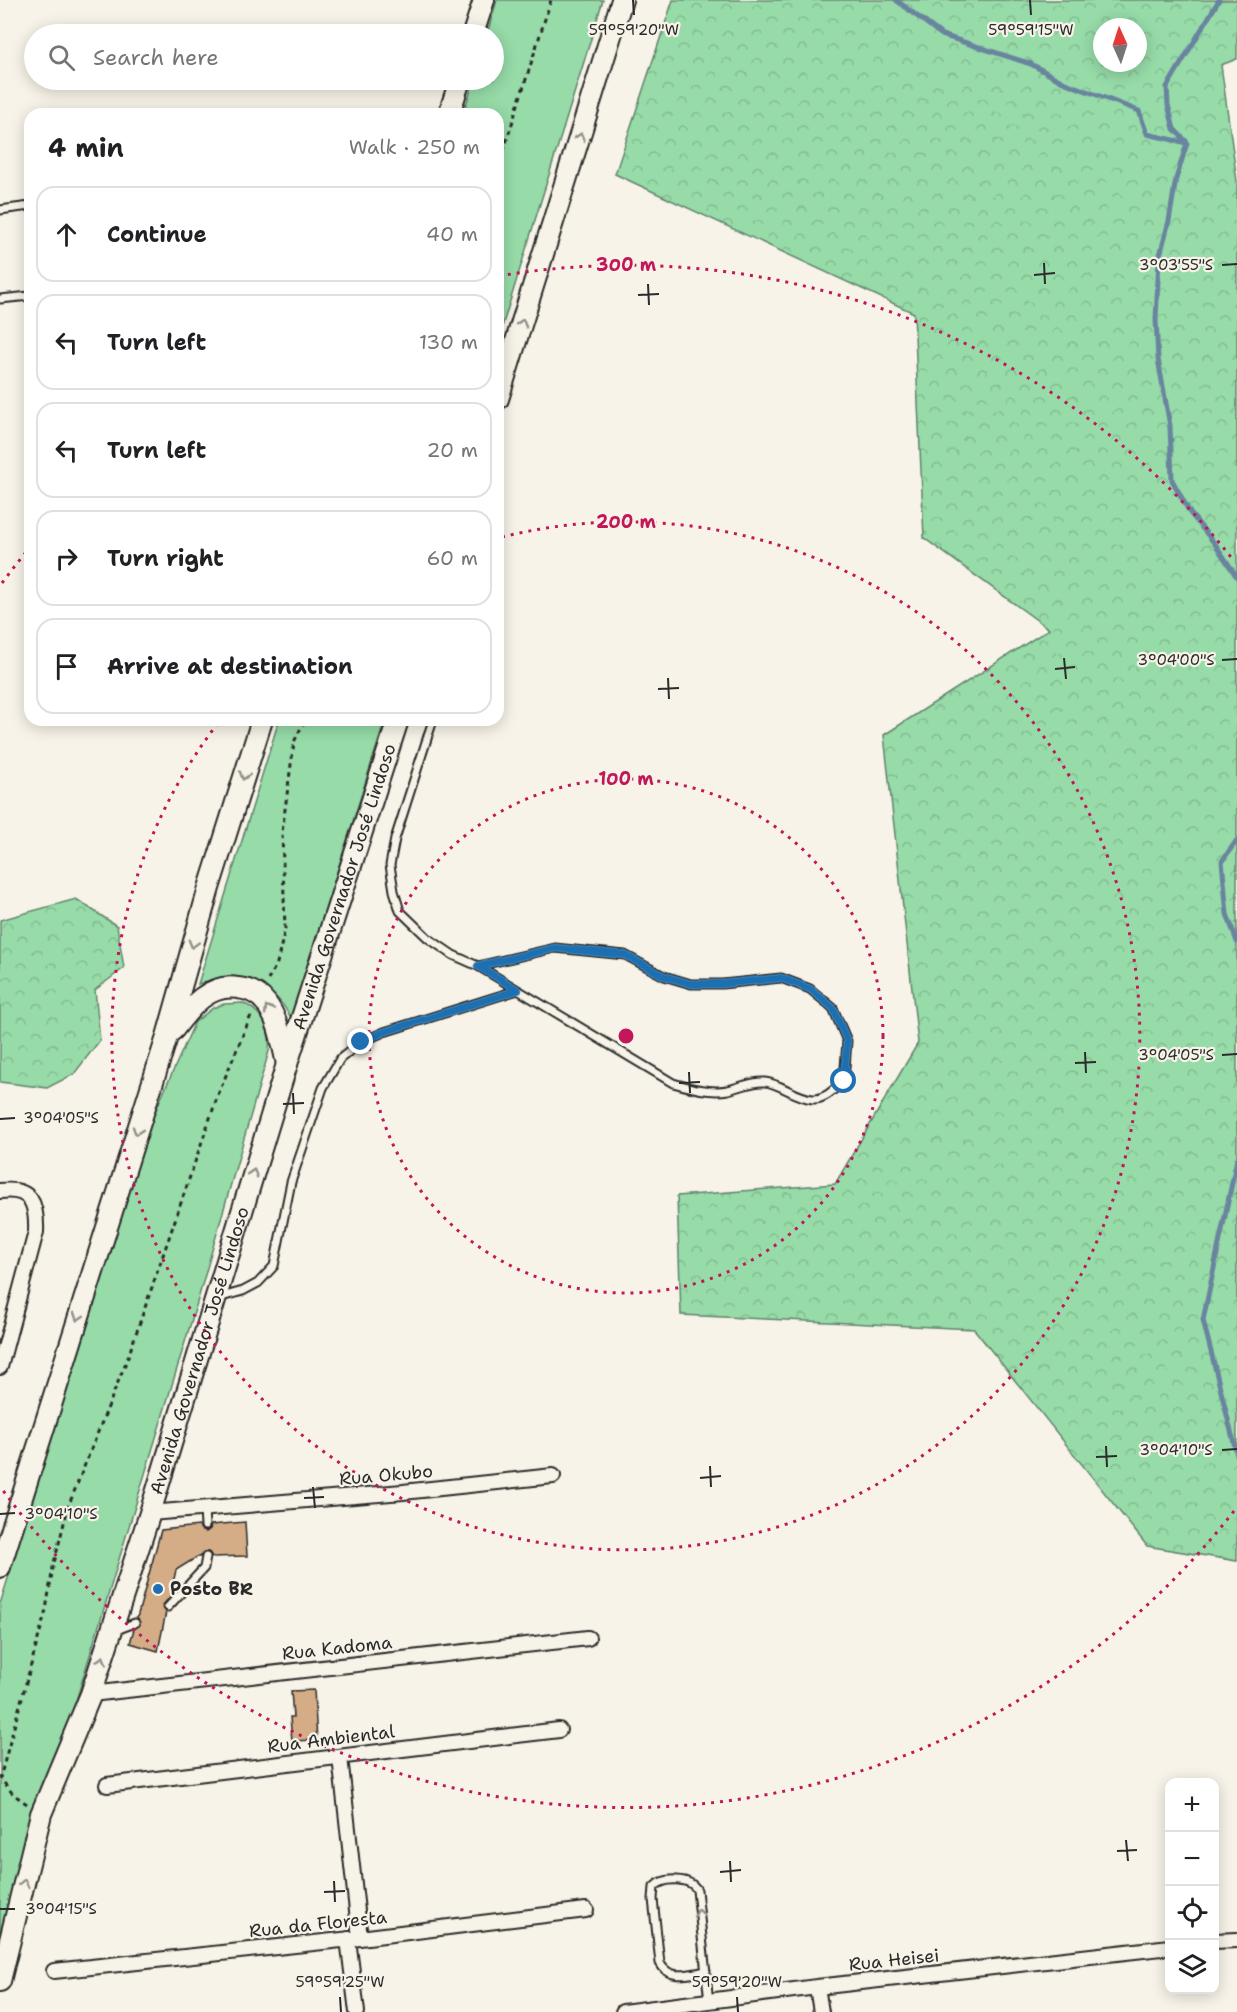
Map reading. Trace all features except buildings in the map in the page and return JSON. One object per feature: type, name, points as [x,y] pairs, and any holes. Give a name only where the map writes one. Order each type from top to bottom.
[{"type":"main road","points":[[476,24],[484,0]]},
{"type":"main road","points":[[504,380],[622,0]]},
{"type":"main road","points":[[451,108],[457,90]]},
{"type":"main road","points":[[0,1567],[166,1040],[209,888],[260,726]]},
{"type":"main road","name":"Avenida Governador José Lindoso","points":[[0,1981],[41,1814],[91,1694],[150,1513],[287,1064],[396,726]]},
{"type":"main road","points":[[166,1040],[189,1009],[208,992],[229,986],[249,989],[265,1002],[275,1019],[287,1064]]},
{"type":"street","points":[[0,1191],[18,1191],[28,1196],[37,1214],[36,1232],[1,1360]]},
{"type":"street","name":"Rua Okubo","points":[[150,1513],[204,1510],[553,1476]]},
{"type":"street","name":"Rua Kadoma","points":[[91,1694],[588,1638]]},
{"type":"street","name":"Rua Ambiental","points":[[107,1785],[559,1730]]},
{"type":"street","points":[[339,1757],[354,1938],[357,2012]]},
{"type":"street","name":"Rua da Floresta","points":[[54,1971],[586,1910]]},
{"type":"street","points":[[1219,1941],[1237,1940]]},
{"type":"street","name":"Rua Heisei","points":[[623,2012],[715,2005],[817,1987],[1165,1948]]},
{"type":"street","points":[[817,1987],[821,2012]]},
{"type":"lane","points":[[0,210],[24,208]]},
{"type":"lane","points":[[0,299],[24,297]]},
{"type":"lane","points":[[431,726],[395,839],[390,865],[400,911],[428,938],[453,955],[478,966],[673,1083],[704,1090],[726,1090],[751,1083],[766,1082],[814,1099],[830,1094],[844,1081],[847,1041],[833,1008],[810,989],[781,978],[722,984],[691,984],[664,976],[625,955],[555,948],[478,966]]},
{"type":"lane","points":[[215,1299],[243,1291],[258,1282],[274,1266],[291,1182],[323,1088],[340,1059],[361,1042],[384,1032],[518,990]]},
{"type":"lane","points":[[204,1510],[205,1526]]},
{"type":"lane","points":[[168,1607],[204,1568],[206,1557]]},
{"type":"lane","points":[[111,1632],[135,1623]]},
{"type":"lane","points":[[706,1971],[677,1975],[667,1973],[663,1969],[660,1963],[652,1893],[657,1883],[688,1881],[697,1890],[706,1971],[715,2005]]},
{"type":"path","points":[[504,149],[551,0]]},
{"type":"path","points":[[41,1814],[13,1794],[0,1778],[46,1610],[53,1567],[68,1507],[128,1357],[219,1092],[259,997],[277,963],[285,929],[282,832],[294,742],[302,726]]},
{"type":"green space","points":[[497,0],[603,0],[504,321],[504,108],[465,108],[471,90],[504,90],[504,24],[490,24]]},
{"type":"green space","points":[[673,0],[1237,0],[1237,59],[1221,65],[1237,181],[1237,1561],[1147,1546],[974,1329],[681,1315],[677,1196],[835,1184],[918,1043],[884,735],[1049,629],[924,538],[914,313],[615,174]]},
{"type":"green space","points":[[277,726],[383,726],[291,1018],[274,995],[252,981],[226,978],[198,984]]},
{"type":"green space","points":[[76,899],[117,926],[124,968],[95,990],[100,1040],[74,1074],[47,1088],[0,1082],[0,920]]},
{"type":"green space","points":[[243,1003],[256,1011],[264,1022],[269,1036],[269,1051],[199,1296],[0,1951],[0,1604],[149,1125],[195,1022],[213,1008],[224,1004]]},
{"type":"waterway","points":[[896,0],[942,35],[1031,64],[1063,82],[1139,111],[1147,134],[1187,143]]},
{"type":"waterway","points":[[1186,141],[1174,129],[1168,105],[1167,87],[1219,0]]},
{"type":"waterway","points":[[1187,143],[1176,179],[1169,221],[1159,259],[1156,319],[1158,359],[1170,426],[1172,480],[1190,513],[1215,544],[1237,577]]},
{"type":"waterway","points":[[1237,840],[1222,861],[1227,914],[1237,942]]},
{"type":"waterway","points":[[1237,1159],[1203,1320],[1237,1455]]},
{"type":"place","name":"Posto BR","points":[[158,1589]]},
{"type":"route","points":[[361,1042],[384,1032],[518,990],[478,966],[555,948],[625,955],[664,976],[691,984],[722,984],[781,978],[810,989],[833,1008],[847,1041],[844,1081]]}]
